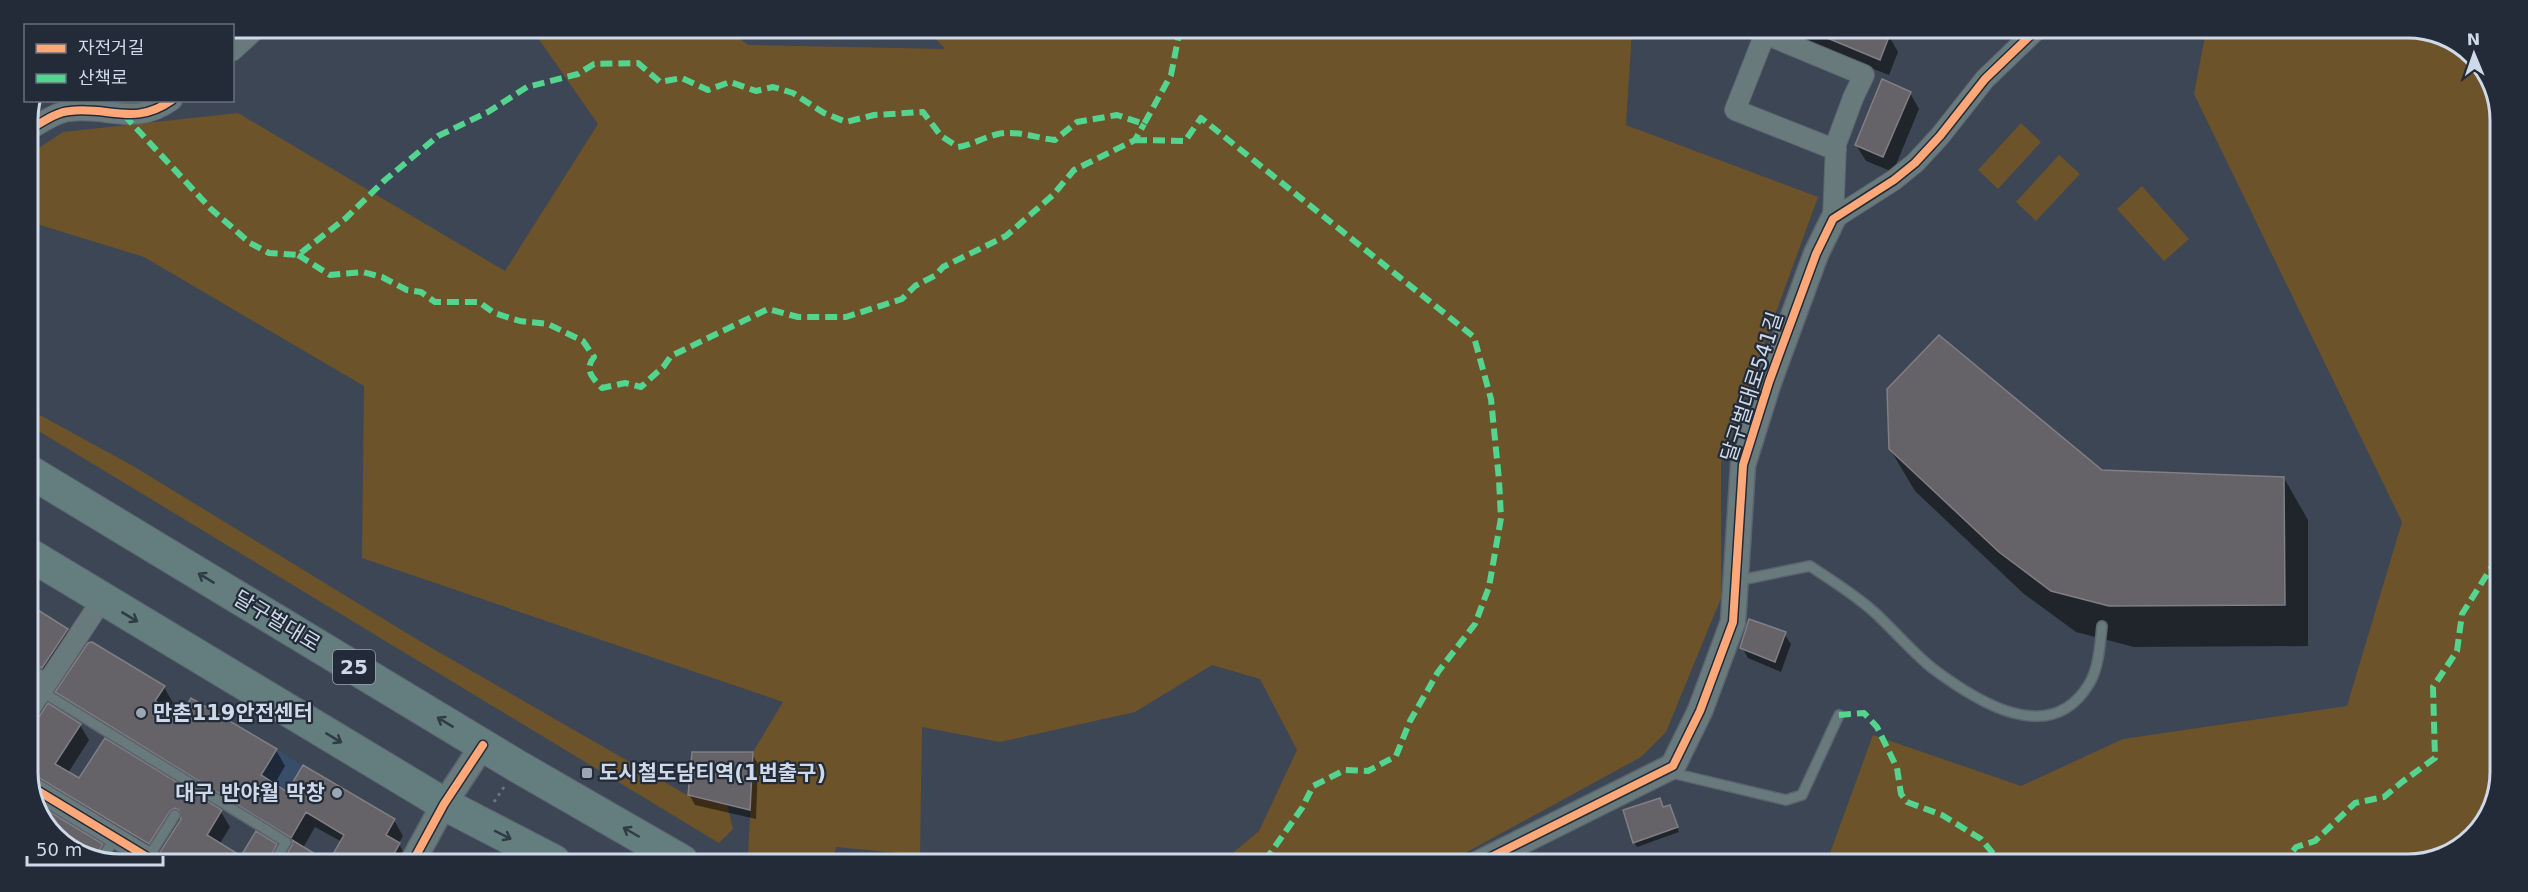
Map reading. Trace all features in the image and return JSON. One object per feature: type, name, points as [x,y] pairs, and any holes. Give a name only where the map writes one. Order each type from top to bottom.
[{"type":"main road","name":"달구벌대로","points":[[38,477],[517,766],[670,854]]},
{"type":"main road","points":[[38,559],[102,600],[444,804],[541,854]]},
{"type":"street","points":[[234,49],[246,38]]},
{"type":"street","points":[[1763,38],[1735,110],[1836,150]]},
{"type":"street","points":[[1775,38],[1864,75],[1853,98],[1836,150],[1833,219]]},
{"type":"street","points":[[1833,219],[1894,180],[1915,163],[1940,136],[1984,79],[2028,38]]},
{"type":"street","points":[[38,126],[69,111],[124,115],[150,113],[169,102]]},
{"type":"street","name":"달구벌대로541길","points":[[1497,854],[1674,766],[1711,683],[1733,622],[1743,465],[1769,382],[1816,254],[1833,219]]},
{"type":"street","points":[[38,696],[102,600]]},
{"type":"street","points":[[417,854],[444,804],[483,745]]},
{"type":"street","points":[[40,792],[142,854]]},
{"type":"lane","points":[[1737,581],[1810,566],[1871,609],[1931,667],[1983,702],[2022,716],[2048,717],[2071,704],[2090,683],[2099,651],[2102,626]]},
{"type":"lane","points":[[38,679],[45,686],[286,842],[279,854]]},
{"type":"lane","points":[[1663,771],[1786,800],[1802,795],[1839,715]]},
{"type":"lane","points":[[153,854],[176,815]]},
{"type":"lane","points":[[106,853],[116,838]]},
{"type":"path","points":[[481,823],[517,766]]},
{"type":"shaded area","points":[[538,38],[739,38],[748,45],[945,49],[935,38],[1631,38],[1626,125],[1818,197],[1721,463],[1721,598],[1666,732],[1641,757],[1463,854],[1232,854],[1259,831],[1297,750],[1260,679],[1212,665],[1135,712],[1000,742],[922,727],[920,854],[836,847],[834,854],[748,854],[753,752],[783,702],[362,558],[364,386],[144,257],[38,224],[38,149],[63,132],[238,113],[505,271],[598,124]]},
{"type":"shaded area","points":[[2205,38],[2425,39],[2444,46],[2444,84],[2482,84],[2486,93],[2490,114],[2490,783],[2480,814],[2474,823],[2454,841],[2430,852],[2419,854],[1830,854],[1873,735],[2021,786],[2123,739],[2347,706],[2402,522],[2194,94]]},
{"type":"shaded area","points":[[2021,123],[2041,142],[1998,189],[1978,170]]},
{"type":"shaded area","points":[[2059,155],[2080,174],[2036,221],[2016,202]]},
{"type":"shaded area","points":[[2142,186],[2189,239],[2164,261],[2117,209]]},
{"type":"shaded area","points":[[38,414],[133,466],[423,643],[687,795],[727,804],[733,829],[719,843],[38,431]]},
{"type":"shaded area","points":[[277,749],[303,766],[287,792],[261,775]]},
{"type":"building","points":[[1827,38],[1888,38],[1880,60]]},
{"type":"building","points":[[1882,79],[1911,92],[1883,157],[1855,145]]},
{"type":"building","points":[[1939,335],[2102,470],[2284,477],[2285,605],[2109,606],[2051,591],[1999,552],[1889,449],[1887,389]]},
{"type":"building","points":[[38,610],[68,629],[42,668],[38,666]]},
{"type":"building","points":[[1749,619],[1786,632],[1775,662],[1740,648]]},
{"type":"building","points":[[92,642],[165,686],[155,701],[180,717],[191,698],[277,749],[261,775],[287,792],[303,765],[395,819],[386,835],[400,843],[394,854],[333,854],[344,835],[306,812],[291,838],[55,692],[88,643]]},
{"type":"building","points":[[48,703],[81,724],[55,764],[79,778],[105,738],[222,810],[207,835],[238,854],[161,854],[160,852],[181,819],[179,810],[175,808],[170,811],[149,844],[38,777],[38,718]]},
{"type":"building","points":[[692,752],[753,752],[750,810],[688,795]]},
{"type":"building","points":[[1660,798],[1663,807],[1670,805],[1678,827],[1633,843],[1623,810]]},
{"type":"building","points":[[46,810],[103,844],[99,852],[74,841],[54,823]]},
{"type":"building","points":[[256,831],[277,844],[272,854],[242,854]]},
{"type":"building","points":[[292,840],[315,854],[287,854]]},
{"type":"marked path","points":[[124,115],[211,209],[250,243],[269,253],[298,255],[346,218],[385,180],[438,136],[488,112],[527,87],[578,74],[594,64],[638,63],[660,82],[682,78],[708,90],[730,82],[756,91],[773,87],[793,93],[824,113],[846,122],[874,115],[923,112],[941,136],[958,147],[1005,133],[1055,140],[1077,122],[1117,115],[1144,124],[1171,75],[1178,38]]},
{"type":"marked path","points":[[1135,140],[1185,141],[1201,118],[1474,337],[1491,399],[1501,518],[1489,587],[1475,624],[1438,672],[1410,721],[1396,756],[1368,771],[1345,770],[1313,786],[1302,808],[1270,854]]},
{"type":"marked path","points":[[298,255],[330,275],[363,272],[382,277],[407,290],[421,292],[435,302],[479,302],[494,313],[520,321],[548,324],[583,341],[594,357],[590,373],[602,388],[625,383],[641,387],[664,366],[671,356],[768,309],[798,317],[846,317],[902,299],[915,286],[936,275],[943,267],[1006,236],[1053,195],[1074,170],[1135,140],[1144,124]]},
{"type":"marked path","points":[[2291,854],[2296,847],[2315,841],[2355,803],[2384,797],[2435,758],[2433,687],[2457,651],[2462,614],[2490,570]]},
{"type":"marked path","points":[[1839,715],[1864,713],[1877,727],[1897,768],[1901,794],[1907,802],[1942,815],[1981,839],[1994,854]]},
{"type":"cycle path","points":[[1497,854],[1673,766],[1700,711],[1733,622],[1743,465],[1769,382],[1816,254],[1833,219],[1894,180],[1915,163],[1940,136],[1985,79],[2028,38]]},
{"type":"cycle path","points":[[38,125],[64,112],[84,110],[133,114],[158,108],[168,102]]},
{"type":"cycle path","points":[[417,854],[444,804],[483,745]]},
{"type":"cycle path","points":[[40,792],[142,854]]},
{"type":"place","name":"만촌119안전센터","points":[[141,713]]},
{"type":"place","name":"도시철도담티역(1번출구)","points":[[587,773]]},
{"type":"place","name":"대구 반야월 막창","points":[[337,793]]}]
